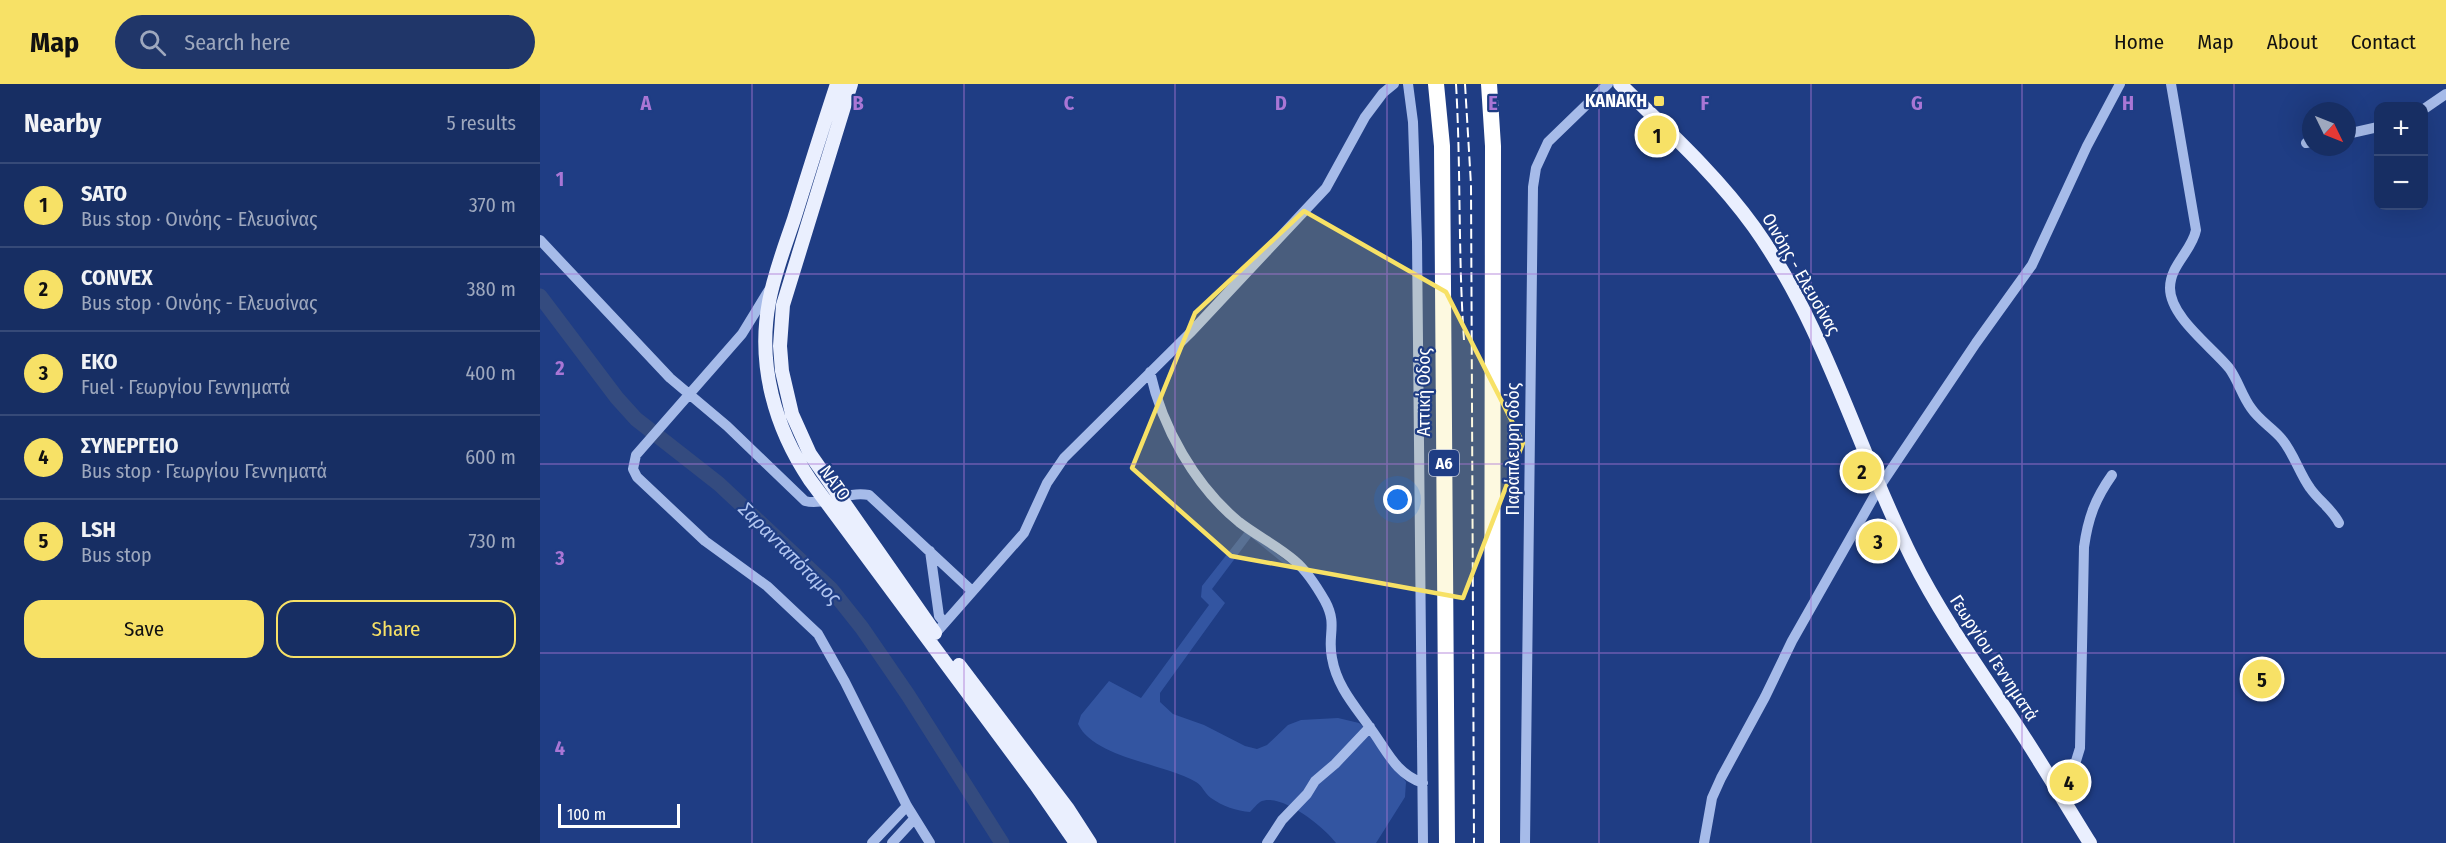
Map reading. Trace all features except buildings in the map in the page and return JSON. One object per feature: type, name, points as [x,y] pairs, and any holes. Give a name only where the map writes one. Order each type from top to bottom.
[{"type":"highway","name":"Αττική Οδός","points":[[1436,84],[1442,146],[1447,843]]},
{"type":"highway","points":[[1489,84],[1493,158],[1492,843]]},
{"type":"main road","name":"ΝΑΤΟ","points":[[837,84],[769,302],[765,347],[772,395],[786,440],[797,461],[825,500],[1036,784],[1076,843]]},
{"type":"main road","name":"ΝΑΤΟ","points":[[850,84],[783,305],[780,346],[786,393],[799,433],[810,454],[935,634],[1068,808],[1090,843]]},
{"type":"main road","name":"Οινόης - Ελευσίνας","points":[[1620,84],[1730,196],[1760,236],[1808,317],[1827,357],[1880,486]]},
{"type":"main road","name":"Γεωργίου Γεννηματά","points":[[1880,486],[1912,558],[1933,596],[2090,843]]},
{"type":"street","points":[[935,634],[1024,533],[1054,469],[1190,333],[1326,188],[1365,117],[1383,93],[1394,84]]},
{"type":"street","points":[[1408,84],[1413,131],[1417,242],[1423,843]]},
{"type":"street","name":"Παράπλευρη οδός","points":[[1526,843],[1533,187],[1536,168],[1548,142],[1608,84]]},
{"type":"street","points":[[1704,843],[1712,798],[1721,777],[1765,697],[1792,641],[1880,486],[1976,343],[2032,265],[2087,146],[2120,84]]},
{"type":"street","points":[[2171,84],[2196,230],[2194,239],[2177,265],[2173,276],[2170,288],[2172,298],[2182,316],[2230,369],[2250,407],[2282,439],[2310,489],[2329,507],[2339,523]]},
{"type":"street","points":[[2428,106],[2446,94]]},
{"type":"street","points":[[2356,132],[2374,128]]},
{"type":"street","points":[[540,240],[670,378],[691,394],[805,501],[825,500],[840,495],[869,495],[972,591]]},
{"type":"street","points":[[774,282],[742,334],[681,406],[636,454],[633,470],[637,477],[705,541],[766,586],[818,634],[840,672],[907,806],[930,843]]},
{"type":"street","points":[[1150,372],[1166,422],[1205,484],[1238,520],[1298,562],[1316,587],[1333,621],[1331,657],[1340,683],[1394,763],[1414,780],[1423,783]]},
{"type":"street","points":[[2052,782],[2076,761],[2080,748],[2084,547],[2087,522],[2097,498],[2112,475]]},
{"type":"street","points":[[930,551],[939,616],[944,622]]},
{"type":"street","points":[[1268,843],[1282,820],[1307,794],[1314,781],[1335,764],[1370,727]]},
{"type":"street","points":[[872,843],[907,806]]},
{"type":"street","points":[[892,843],[914,819]]},
{"type":"highlighted area","points":[[1304,211],[1446,292],[1523,443],[1463,598],[1231,556],[1132,468],[1195,313]]},
{"type":"shaded area","points":[[1246,530],[1293,566],[1289,568],[1251,537],[1212,589],[1225,603],[1160,693],[1160,702],[1173,714],[1204,725],[1245,746],[1257,749],[1267,745],[1288,725],[1301,720],[1338,718],[1359,723],[1371,734],[1406,782],[1405,797],[1376,843],[1336,843],[1301,813],[1279,802],[1269,800],[1260,802],[1250,812],[1225,806],[1215,801],[1196,782],[1182,775],[1131,759],[1099,745],[1086,735],[1078,724],[1081,715],[1109,681],[1141,698],[1209,605],[1201,597],[1202,586]]},
{"type":"waterway","name":"Σαρανταπόταμος","points":[[540,296],[617,398],[636,419],[719,484],[831,589],[862,628],[908,695],[1002,843]]},
{"type":"railway","points":[[1456,84],[1464,340]]},
{"type":"railway","points":[[1465,84],[1471,185],[1474,843]]},
{"type":"place","name":"ΚΑΝΑΚΗ","points":[[1659,101]]},
{"type":"place","name":"SATO","points":[[1657,135]]},
{"type":"place","name":"CONVEX","points":[[1862,471]]},
{"type":"place","name":"EKO","points":[[1878,541]]},
{"type":"place","name":"LSH","points":[[2262,679]]},
{"type":"place","name":"ΣΥΝΕΡΓΕΙΟ","points":[[2069,782]]}]
